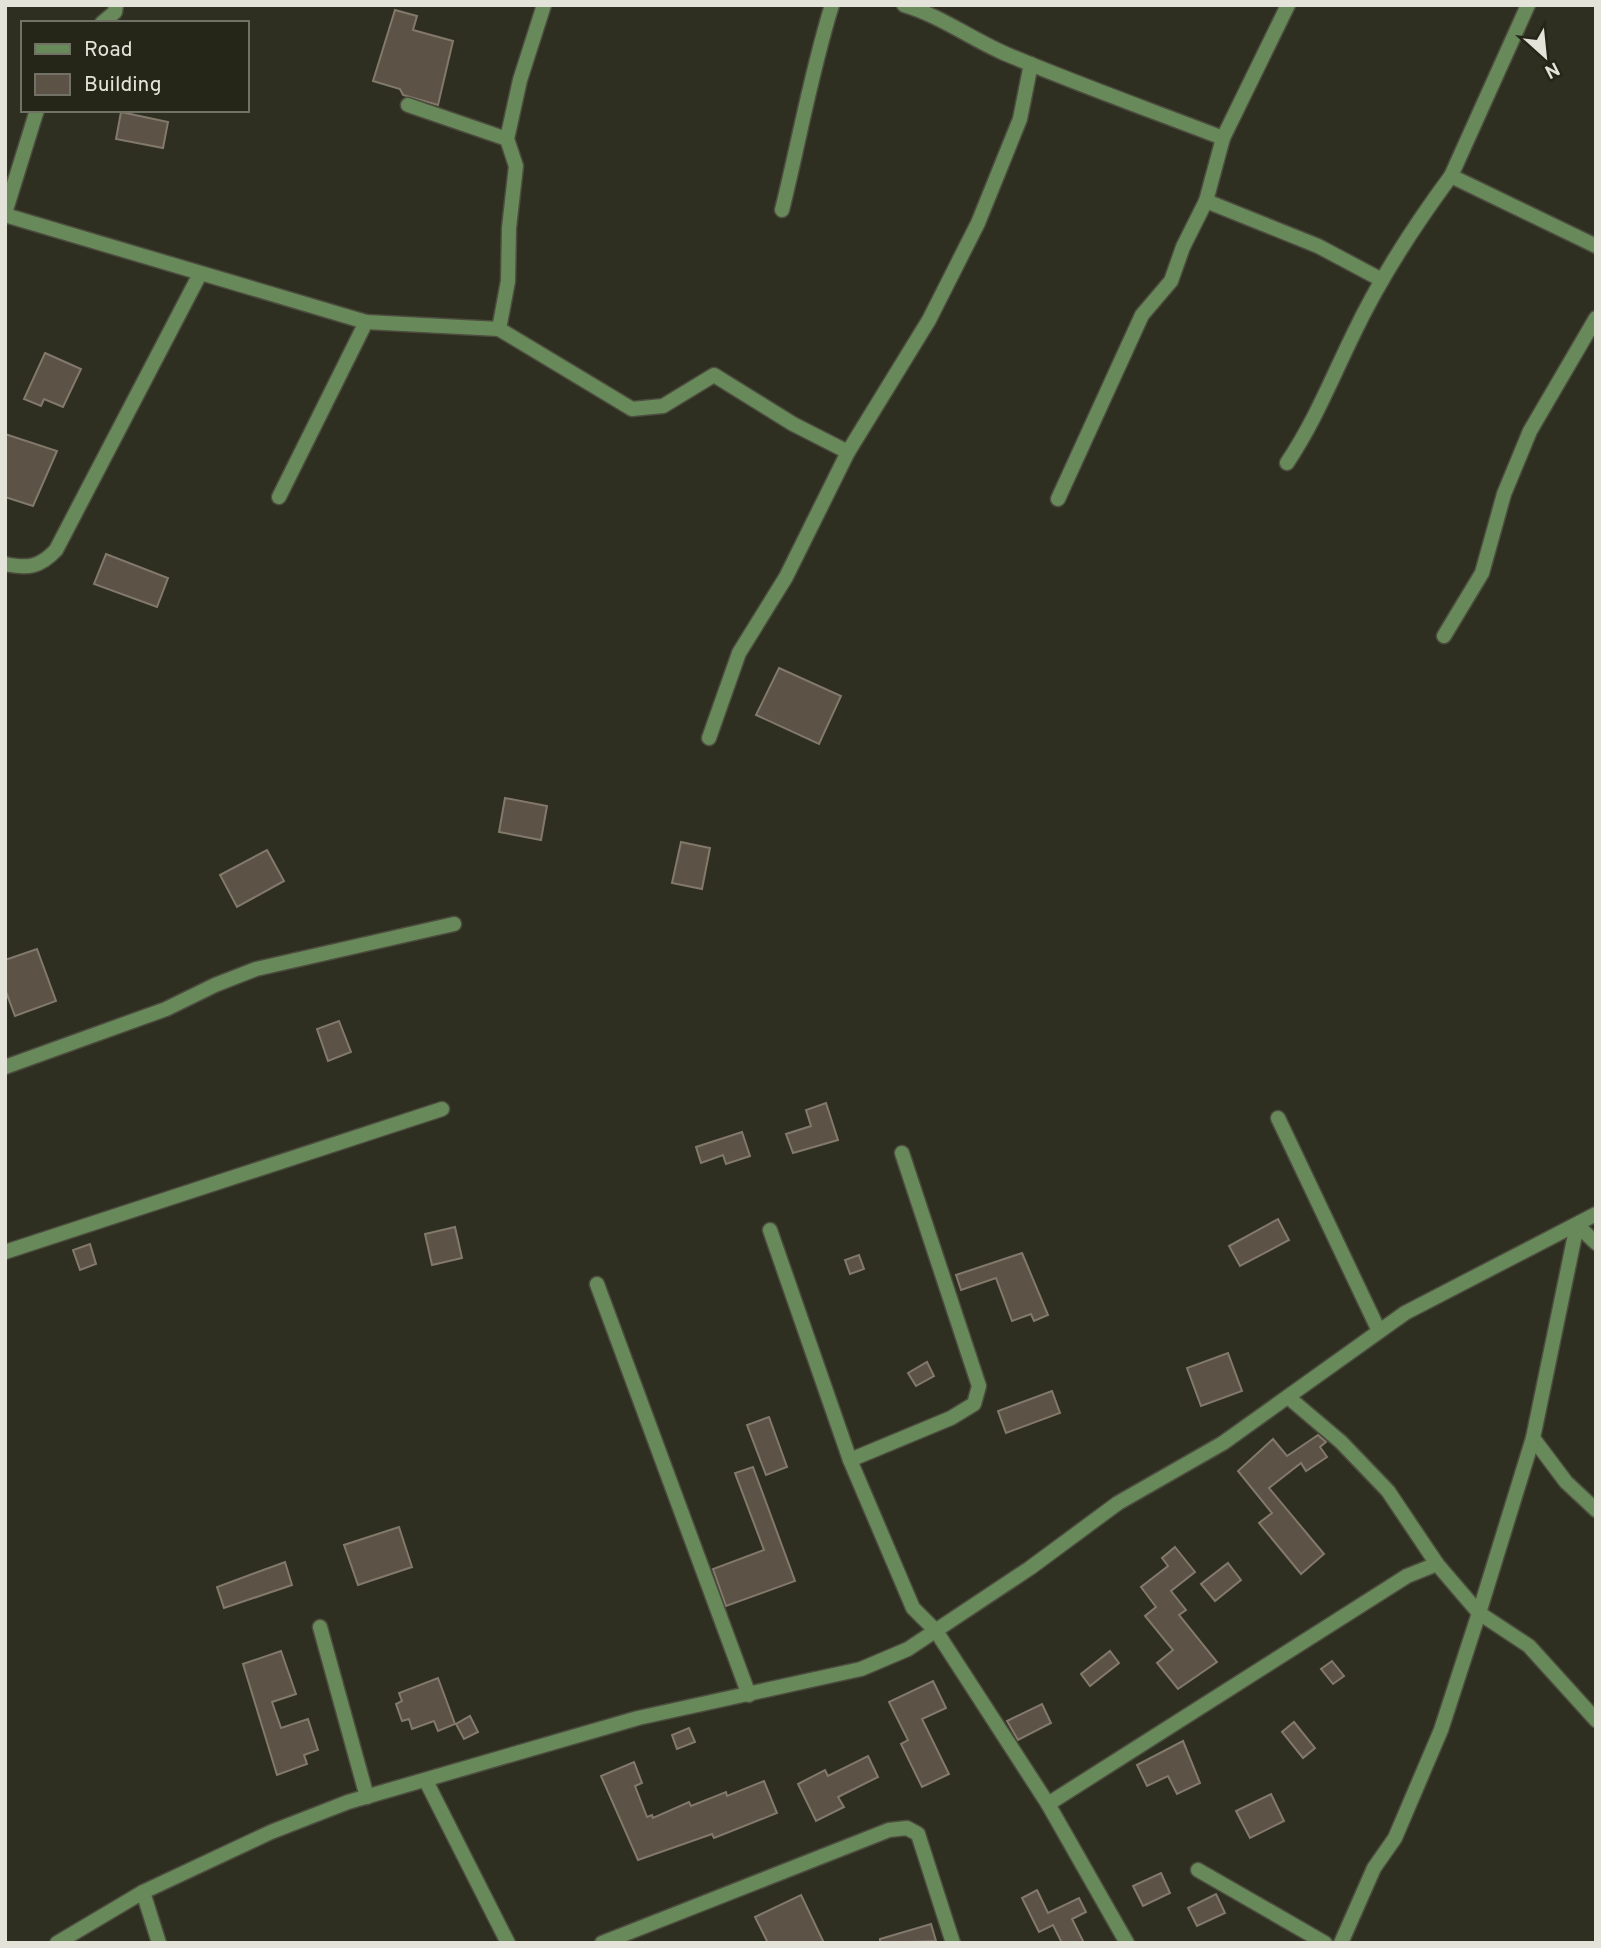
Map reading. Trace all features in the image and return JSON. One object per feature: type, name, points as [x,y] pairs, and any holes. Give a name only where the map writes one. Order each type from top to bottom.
[{"type":"street","points":[[104,21],[115,12],[116,5]]},
{"type":"street","points":[[499,329],[508,281],[509,228],[516,166],[507,139],[520,80],[544,5]]},
{"type":"street","points":[[782,210],[807,110],[818,48],[832,5]]},
{"type":"street","points":[[904,5],[945,20],[1031,64],[1223,138]]},
{"type":"street","points":[[1058,499],[1137,326],[1171,281],[1183,247],[1206,201],[1223,138],[1288,5]]},
{"type":"street","points":[[1287,463],[1326,397],[1353,334],[1382,280],[1415,225],[1451,176],[1528,5]]},
{"type":"street","points":[[709,738],[739,653],[786,577],[848,452],[929,320],[978,223],[1020,119],[1031,64]]},
{"type":"street","points":[[408,105],[507,139]]},
{"type":"street","points":[[36,112],[5,214],[366,322],[499,329],[632,410],[663,406],[714,375],[793,424],[848,452]]},
{"type":"street","points":[[1451,176],[1596,246]]},
{"type":"street","points":[[1206,201],[1318,246],[1382,280]]},
{"type":"street","points":[[5,564],[35,566],[44,563],[56,550],[200,274]]},
{"type":"street","points":[[1444,636],[1482,573],[1504,494],[1530,431],[1596,318]]},
{"type":"street","points":[[279,497],[366,322]]},
{"type":"street","points":[[5,1067],[166,1009],[256,969],[454,924]]},
{"type":"street","points":[[5,1252],[442,1109]]},
{"type":"street","points":[[1279,1118],[1379,1331]]},
{"type":"street","points":[[850,1460],[963,1411],[974,1404],[979,1386],[902,1153]]},
{"type":"street","points":[[57,1943],[143,1892],[271,1832],[367,1797],[638,1718],[860,1669],[908,1649],[1030,1568],[1089,1522],[1223,1443],[1405,1313],[1596,1214]]},
{"type":"street","points":[[1577,1225],[1596,1243]]},
{"type":"street","points":[[1341,1943],[1374,1868],[1395,1838],[1441,1730],[1533,1438],[1577,1225]]},
{"type":"street","points":[[770,1230],[850,1460],[913,1608],[936,1631],[1048,1804],[1127,1943]]},
{"type":"street","points":[[597,1284],[749,1695]]},
{"type":"street","points":[[1288,1397],[1341,1442],[1388,1492],[1437,1564],[1479,1612],[1529,1646],[1596,1720]]},
{"type":"street","points":[[1533,1438],[1566,1482],[1596,1510]]},
{"type":"street","points":[[1048,1804],[1406,1576],[1437,1564]]},
{"type":"street","points":[[320,1627],[367,1797]]},
{"type":"street","points":[[426,1781],[509,1943]]},
{"type":"street","points":[[602,1943],[889,1830],[907,1828],[918,1834],[953,1943]]},
{"type":"street","points":[[1198,1870],[1325,1943]]},
{"type":"street","points":[[143,1892],[159,1943]]},
{"type":"building","points":[[395,10],[417,16],[413,30],[453,41],[438,105],[403,95],[400,89],[373,81]]},
{"type":"building","points":[[121,112],[168,122],[163,148],[116,139]]},
{"type":"building","points":[[45,353],[81,369],[63,407],[44,399],[41,406],[24,399]]},
{"type":"building","points":[[5,434],[57,451],[33,506],[5,497]]},
{"type":"building","points":[[106,554],[168,578],[157,607],[94,584]]},
{"type":"building","points":[[779,668],[841,696],[819,744],[756,715]]},
{"type":"building","points":[[505,798],[547,806],[541,840],[499,832]]},
{"type":"building","points":[[681,842],[710,848],[702,889],[672,883]]},
{"type":"building","points":[[267,850],[284,881],[237,907],[220,875]]},
{"type":"building","points":[[37,949],[56,1001],[15,1016],[5,989],[5,960]]},
{"type":"building","points":[[339,1021],[351,1052],[328,1061],[317,1029]]},
{"type":"building","points":[[826,1103],[838,1140],[793,1153],[786,1134],[811,1126],[806,1110]]},
{"type":"building","points":[[742,1132],[750,1156],[726,1164],[723,1155],[701,1163],[696,1147]]},
{"type":"building","points":[[1278,1219],[1289,1240],[1240,1266],[1229,1246]]},
{"type":"building","points":[[455,1227],[462,1258],[432,1265],[425,1234]]},
{"type":"building","points":[[90,1244],[96,1264],[80,1270],[73,1250]]},
{"type":"building","points":[[1022,1253],[1048,1315],[1034,1321],[1031,1314],[1012,1321],[996,1278],[961,1290],[956,1275]]},
{"type":"building","points":[[859,1255],[864,1269],[850,1274],[845,1260]]},
{"type":"building","points":[[1228,1353],[1242,1391],[1201,1406],[1187,1368]]},
{"type":"building","points":[[927,1362],[934,1376],[916,1386],[908,1373]]},
{"type":"building","points":[[1052,1391],[1060,1413],[1006,1433],[998,1411]]},
{"type":"building","points":[[769,1417],[787,1467],[766,1475],[747,1425]]},
{"type":"building","points":[[1318,1435],[1326,1442],[1320,1447],[1327,1457],[1306,1471],[1301,1463],[1269,1488],[1324,1554],[1301,1574],[1259,1523],[1272,1513],[1238,1471],[1273,1439],[1287,1456]]},
{"type":"building","points":[[753,1467],[795,1581],[726,1606],[713,1569],[764,1550],[735,1473]]},
{"type":"building","points":[[399,1527],[412,1567],[358,1585],[344,1545]]},
{"type":"building","points":[[1175,1547],[1195,1572],[1171,1591],[1186,1610],[1179,1615],[1217,1662],[1178,1689],[1157,1663],[1173,1650],[1145,1616],[1156,1607],[1141,1587],[1168,1566],[1162,1558]]},
{"type":"building","points":[[285,1562],[292,1585],[224,1608],[217,1587]]},
{"type":"building","points":[[1228,1563],[1241,1580],[1215,1601],[1201,1584]]},
{"type":"building","points":[[281,1651],[296,1694],[272,1702],[281,1728],[308,1719],[318,1750],[304,1755],[307,1764],[277,1775],[243,1664]]},
{"type":"building","points":[[1110,1651],[1119,1663],[1090,1686],[1081,1674]]},
{"type":"building","points":[[1332,1661],[1344,1676],[1333,1684],[1321,1669]]},
{"type":"building","points":[[438,1678],[455,1724],[438,1731],[434,1721],[412,1729],[409,1719],[402,1721],[396,1704],[402,1701],[399,1693]]},
{"type":"building","points":[[933,1681],[946,1708],[922,1719],[949,1774],[922,1787],[901,1744],[908,1740],[889,1702]]},
{"type":"building","points":[[1042,1704],[1051,1723],[1018,1740],[1007,1721]]},
{"type":"building","points":[[470,1716],[478,1732],[464,1739],[456,1724]]},
{"type":"building","points":[[1294,1722],[1315,1748],[1303,1758],[1282,1732]]},
{"type":"building","points":[[689,1728],[695,1742],[677,1749],[672,1735]]},
{"type":"building","points":[[1183,1741],[1200,1783],[1177,1794],[1168,1776],[1147,1786],[1137,1765]]},
{"type":"building","points":[[868,1756],[878,1777],[838,1797],[844,1807],[816,1821],[798,1784],[825,1770],[828,1776]]},
{"type":"building","points":[[634,1762],[642,1783],[635,1786],[647,1817],[652,1815],[653,1818],[689,1802],[691,1806],[726,1792],[727,1796],[764,1781],[777,1813],[714,1838],[712,1834],[638,1860],[601,1776]]},
{"type":"building","points":[[1271,1794],[1284,1821],[1250,1838],[1236,1811]]},
{"type":"building","points":[[1161,1873],[1170,1893],[1143,1906],[1133,1886]]},
{"type":"building","points":[[1037,1890],[1048,1913],[1079,1898],[1086,1912],[1072,1919],[1084,1943],[1062,1943],[1053,1925],[1039,1932],[1022,1898]]},
{"type":"building","points":[[1216,1894],[1225,1913],[1197,1926],[1188,1908]]},
{"type":"building","points":[[801,1895],[824,1943],[768,1943],[755,1917]]},
{"type":"building","points":[[931,1924],[936,1941],[880,1943],[880,1939]]}]
